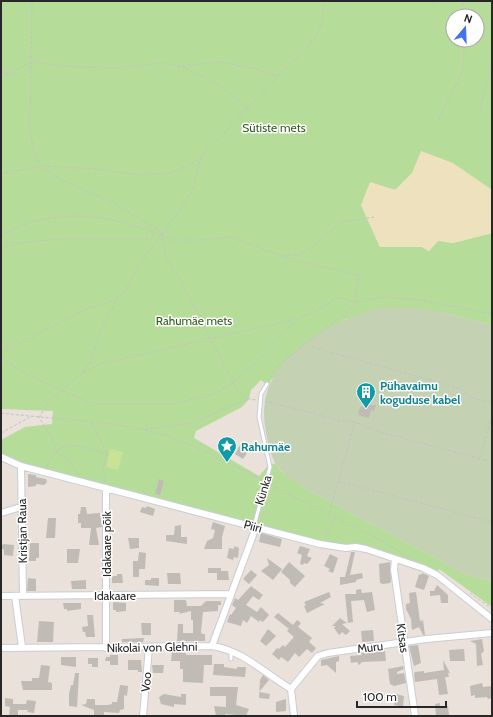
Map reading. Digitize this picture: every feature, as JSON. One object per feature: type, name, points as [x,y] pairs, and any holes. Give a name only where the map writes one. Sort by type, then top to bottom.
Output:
[{"type":"street","name":"Piiri","points":[[1,457],[21,466],[322,544],[346,548],[356,547],[366,549],[395,560],[423,568],[437,575],[492,619]]},
{"type":"street","name":"Kristjan Raua","points":[[21,466],[23,596]]},
{"type":"street","name":"Idakaare põik","points":[[106,488],[106,648]]},
{"type":"street","points":[[1,513],[21,507]]},
{"type":"street","name":"Künka","points":[[212,646],[255,526]]},
{"type":"street","name":"Kitsas","points":[[395,560],[394,570],[415,716]]},
{"type":"street","name":"Idakaare","points":[[1,596],[230,594]]},
{"type":"street","points":[[15,596],[22,648]]},
{"type":"street","name":"Muru","points":[[291,689],[318,656],[328,653],[426,639],[492,634]]},
{"type":"street","name":"Nikolai von Glehni","points":[[1,648],[212,646],[231,650],[243,656],[291,689]]},
{"type":"street","name":"Voo","points":[[142,716],[149,647]]},
{"type":"street","points":[[291,689],[294,716]]},
{"type":"lane","name":"Künka","points":[[255,526],[270,461],[264,441],[260,417],[261,394],[267,384]]},
{"type":"lane","points":[[231,650],[231,659]]},
{"type":"path","points":[[32,1],[30,129],[34,152],[41,166],[59,179],[112,202],[162,233],[169,240],[203,240],[230,237],[282,256],[359,275],[355,302],[347,312],[277,366],[267,384]]},
{"type":"path","points":[[1,174],[41,166],[95,169],[142,175],[170,173],[187,166],[201,157],[316,37],[322,22],[325,1]]},
{"type":"path","points":[[439,120],[444,104],[460,77],[464,55],[464,48]]},
{"type":"path","points":[[1,78],[31,62],[77,67],[122,68],[157,63],[182,66],[230,62],[278,77]]},
{"type":"path","points":[[480,108],[492,62]]},
{"type":"path","points":[[182,66],[188,71],[228,91],[247,109]]},
{"type":"path","points":[[1,73],[11,73]]},
{"type":"path","points":[[1,353],[89,308],[116,299],[124,292],[138,266],[186,202],[193,189],[201,157]]},
{"type":"path","points":[[1,235],[35,221],[88,215],[124,222],[154,232],[162,233]]},
{"type":"path","points":[[282,256],[300,254],[322,240],[341,222],[375,217]]},
{"type":"path","points":[[1,247],[79,237],[104,240],[151,239],[154,232]]},
{"type":"path","points":[[162,233],[166,259],[180,279],[238,392],[249,399]]},
{"type":"path","points":[[83,372],[104,363],[296,319],[316,312],[338,297],[355,302],[384,297],[397,298],[468,308],[492,314]]},
{"type":"path","points":[[39,418],[47,403],[64,390],[83,372],[91,361],[102,328],[116,299]]},
{"type":"path","points":[[1,358],[28,375],[92,404],[173,404],[216,394],[234,383],[296,319]]},
{"type":"path","points":[[312,347],[462,389],[470,397],[492,403]]},
{"type":"path","points":[[142,430],[192,422],[249,399],[260,400],[342,421],[355,422],[377,431],[492,462]]},
{"type":"path","points":[[1,413],[142,430],[173,438],[202,450],[410,557]]},
{"type":"path","points":[[480,459],[492,414]]},
{"type":"path","points":[[1,432],[30,417]]},
{"type":"path","points":[[39,418],[52,437],[56,451],[69,460],[84,482]]},
{"type":"path","points":[[328,514],[355,422]]},
{"type":"path","points":[[92,423],[107,454],[103,468],[106,488]]},
{"type":"path","points":[[45,471],[56,451],[68,446],[84,448],[107,454]]},
{"type":"path","points":[[338,481],[492,522]]},
{"type":"path","points":[[322,544],[336,518]]},
{"type":"path","points":[[469,592],[492,609]]},
{"type":"green space","points":[[1,1],[492,1],[492,190],[476,179],[412,173],[395,190],[361,205],[380,247],[422,247],[429,251],[438,240],[453,243],[492,233],[492,325],[442,312],[346,319],[304,345],[271,380],[269,386],[261,380],[251,390],[249,399],[242,407],[196,431],[194,438],[259,476],[267,467],[275,463],[281,471],[304,488],[467,575],[492,581],[492,607],[439,569],[437,575],[366,549],[346,548],[106,488],[1,457],[1,440],[25,427],[52,424],[53,411],[1,409]]},
{"type":"green space","points":[[406,307],[442,312],[492,325],[492,581],[467,575],[304,488],[287,476],[278,467],[270,450],[264,421],[265,398],[271,382],[278,370],[288,359],[313,338],[342,321],[356,315],[383,308]]},
{"type":"green space","points":[[110,449],[123,452],[118,470],[106,467]]},
{"type":"sand","points":[[421,151],[453,163],[492,190],[492,233],[453,243],[438,241],[429,251],[422,247],[380,247],[361,205],[370,182],[396,190],[412,173]]},
{"type":"building","name":"Pühavaimu koguduse kabel","points":[[376,405],[374,411],[371,410],[369,418],[358,415],[360,407]]},
{"type":"building","points":[[240,445],[246,448],[244,451],[247,453],[243,459],[235,454]]},
{"type":"building","points":[[28,474],[46,479],[47,482],[44,485],[36,484],[36,486],[28,487]]},
{"type":"building","points":[[159,479],[164,481],[160,495],[155,494]]},
{"type":"building","points":[[147,506],[155,509],[153,516],[140,512],[142,507],[146,508]]},
{"type":"building","points":[[81,507],[86,507],[87,514],[100,513],[102,527],[96,528],[99,545],[89,545],[91,528],[81,528],[81,523],[78,523],[78,514],[80,514]]},
{"type":"building","points":[[48,518],[56,518],[55,538],[46,538]]},
{"type":"building","points":[[213,522],[225,526],[222,537],[222,549],[204,549],[207,541],[213,538],[215,530],[211,529]]},
{"type":"building","points":[[181,525],[181,537],[187,537],[187,544],[166,541],[166,535],[174,535],[175,526]]},
{"type":"building","points":[[261,533],[282,539],[280,547],[259,542]]},
{"type":"building","points":[[128,538],[139,538],[139,548],[130,549]]},
{"type":"building","points":[[31,543],[39,543],[39,558],[36,558],[36,561],[29,561]]},
{"type":"building","points":[[3,544],[14,545],[13,556],[4,555],[4,550],[1,548]]},
{"type":"building","points":[[234,546],[239,548],[238,558],[234,557],[233,560],[227,558],[229,548],[234,549]]},
{"type":"building","points":[[300,546],[310,549],[307,556],[312,558],[307,564],[300,564],[302,555],[297,553]]},
{"type":"building","points":[[67,549],[80,549],[78,563],[67,563]]},
{"type":"building","points":[[139,552],[146,553],[145,569],[139,569],[139,577],[133,577],[133,561],[138,561]]},
{"type":"building","points":[[351,552],[355,552],[350,575],[362,573],[363,578],[356,580],[356,582],[340,585],[340,577],[345,577]]},
{"type":"building","points":[[330,554],[338,558],[333,573],[328,571],[330,569],[324,566]]},
{"type":"building","points":[[267,558],[282,569],[273,580],[261,571],[269,565]]},
{"type":"building","points":[[289,562],[305,576],[295,587],[281,572]]},
{"type":"building","points":[[390,562],[391,581],[390,583],[380,583],[379,564]]},
{"type":"building","points":[[208,568],[221,568],[221,571],[228,571],[229,580],[217,580],[217,573],[208,573]]},
{"type":"building","points":[[251,570],[257,575],[249,584],[243,579]]},
{"type":"building","points":[[167,573],[180,573],[181,584],[168,584]]},
{"type":"building","points":[[422,573],[429,576],[424,590],[415,587],[419,574],[421,575]]},
{"type":"building","points":[[117,574],[122,574],[123,583],[112,583],[112,576],[117,576]]},
{"type":"building","points":[[28,578],[36,579],[36,591],[27,591]]},
{"type":"building","points":[[151,578],[159,578],[159,586],[145,585],[145,580],[151,580]]},
{"type":"building","points":[[86,580],[86,589],[72,589],[71,581]]},
{"type":"building","points":[[437,585],[448,595],[448,603],[441,603],[440,595],[430,596],[430,591],[434,591]]},
{"type":"building","points":[[251,586],[263,595],[259,600],[253,596],[246,605],[257,612],[261,607],[269,615],[263,622],[260,620],[259,622],[251,616],[247,623],[243,620],[241,626],[227,622],[230,614],[231,615],[236,608],[232,605],[235,598],[238,600]]},
{"type":"building","points":[[361,589],[362,593],[372,592],[375,610],[367,612],[364,600],[351,601],[353,622],[348,623],[345,594],[356,594],[356,590]]},
{"type":"building","points":[[329,592],[331,597],[320,603],[325,604],[307,613],[304,602]]},
{"type":"building","points":[[416,592],[420,621],[423,620],[425,635],[423,635],[419,627],[412,630],[411,619],[406,609],[406,604],[410,603],[409,593]]},
{"type":"building","points":[[174,600],[186,600],[187,606],[201,606],[206,601],[221,601],[221,605],[218,605],[218,611],[203,612],[201,632],[202,634],[205,634],[205,641],[177,641],[178,624],[183,624],[183,633],[193,633],[193,620],[191,620],[191,611],[179,614],[180,612],[174,612]]},
{"type":"building","points":[[113,602],[126,603],[126,611],[116,612],[116,610],[113,610]]},
{"type":"building","points":[[63,603],[81,603],[81,609],[67,611],[67,609],[64,609]]},
{"type":"building","points":[[278,613],[293,625],[297,620],[301,623],[298,627],[312,638],[309,642],[316,648],[312,653],[307,649],[299,657],[295,653],[288,662],[281,657],[279,660],[272,654],[277,648],[279,649],[283,645],[285,647],[294,637],[287,631],[289,629],[274,617]]},
{"type":"building","points":[[87,615],[93,615],[95,637],[86,637],[85,632],[83,632],[82,627],[88,626]]},
{"type":"building","points":[[340,618],[347,623],[342,624],[350,631],[346,635],[342,632],[339,635],[334,628],[336,626],[332,626]]},
{"type":"building","points":[[39,621],[54,622],[53,642],[37,642]]},
{"type":"building","points":[[141,623],[151,623],[151,635],[142,635]]},
{"type":"building","points":[[268,629],[276,636],[266,646],[260,641]]},
{"type":"building","points":[[373,630],[374,641],[362,642],[361,631]]},
{"type":"building","points":[[144,638],[143,642],[122,642],[122,639]]},
{"type":"building","points":[[482,639],[484,651],[481,654],[483,665],[477,666],[476,644],[470,641]]},
{"type":"building","points":[[418,645],[421,663],[414,666],[409,646]]},
{"type":"building","points":[[464,649],[465,661],[450,661],[449,650]]},
{"type":"building","points":[[172,651],[186,653],[186,655],[212,655],[212,665],[204,665],[203,683],[183,682],[183,669],[180,669],[180,661],[171,661]]},
{"type":"building","points":[[385,651],[386,661],[362,662],[359,665],[357,662],[351,663],[350,656],[362,655],[361,653]]},
{"type":"building","points":[[110,655],[118,655],[118,665],[110,665],[110,661],[105,661],[106,657],[110,657]]},
{"type":"building","points":[[339,656],[339,661],[336,662],[336,673],[327,665],[321,666],[321,660]]},
{"type":"building","points":[[61,657],[76,657],[76,667],[61,665]]},
{"type":"building","points":[[88,658],[98,658],[98,667],[92,667],[92,664],[88,664]]},
{"type":"building","points":[[128,660],[141,660],[142,672],[138,672],[138,670],[128,670]]},
{"type":"building","points":[[443,660],[450,673],[448,673],[449,677],[445,677],[448,694],[439,695],[437,679],[415,682],[415,672],[424,671],[424,673],[444,670]]},
{"type":"building","points":[[214,664],[224,664],[224,667],[237,669],[237,667],[246,667],[245,677],[213,675]]},
{"type":"building","points":[[41,665],[50,666],[48,682],[52,683],[52,690],[23,690],[21,681],[32,681],[32,678],[39,678]]},
{"type":"building","points":[[152,665],[164,665],[163,673],[153,673]]},
{"type":"building","points":[[403,666],[404,669],[397,672],[397,674],[404,673],[406,683],[394,686],[390,684],[388,669]]},
{"type":"building","points":[[75,673],[79,673],[77,707],[69,706],[69,694],[71,685],[73,685]]},
{"type":"building","points":[[263,675],[269,680],[259,692],[260,680]]},
{"type":"building","points":[[482,683],[483,687],[492,686],[492,698],[475,698],[475,695],[471,696],[470,686]]},
{"type":"building","points":[[120,685],[128,686],[127,696],[124,695],[124,709],[120,710],[119,713],[104,712],[104,716],[94,716],[94,710],[81,705],[86,704],[87,699],[95,699],[95,705],[108,705],[112,704],[112,702],[117,702]]},
{"type":"building","points":[[210,687],[238,687],[236,705],[249,709],[246,716],[225,714],[225,716],[216,716],[214,706],[226,707],[226,696],[210,696]]},
{"type":"building","points":[[259,692],[270,694],[269,699],[259,698]]},
{"type":"building","points":[[164,694],[181,697],[181,694],[186,694],[186,705],[174,704],[174,707],[161,704],[159,697]]},
{"type":"building","points":[[396,694],[404,696],[403,707],[394,705]]},
{"type":"building","points":[[5,698],[13,699],[13,704],[26,704],[27,700],[36,701],[34,713],[27,712],[28,710],[18,710],[18,716],[9,716],[10,707],[5,706]]},
{"type":"building","points":[[286,699],[286,711],[276,712],[276,702]]},
{"type":"building","points":[[440,703],[440,706],[448,706],[449,715],[436,716],[435,704]]},
{"type":"place","name":"Pühavaimu koguduse kabel","points":[[366,409]]},
{"type":"place","name":"Rahumäe","points":[[227,463]]},
{"type":"park label","name":"Sütiste mets","points":[[274,127]]},
{"type":"park label","name":"Rahumäe mets","points":[[194,320]]}]
